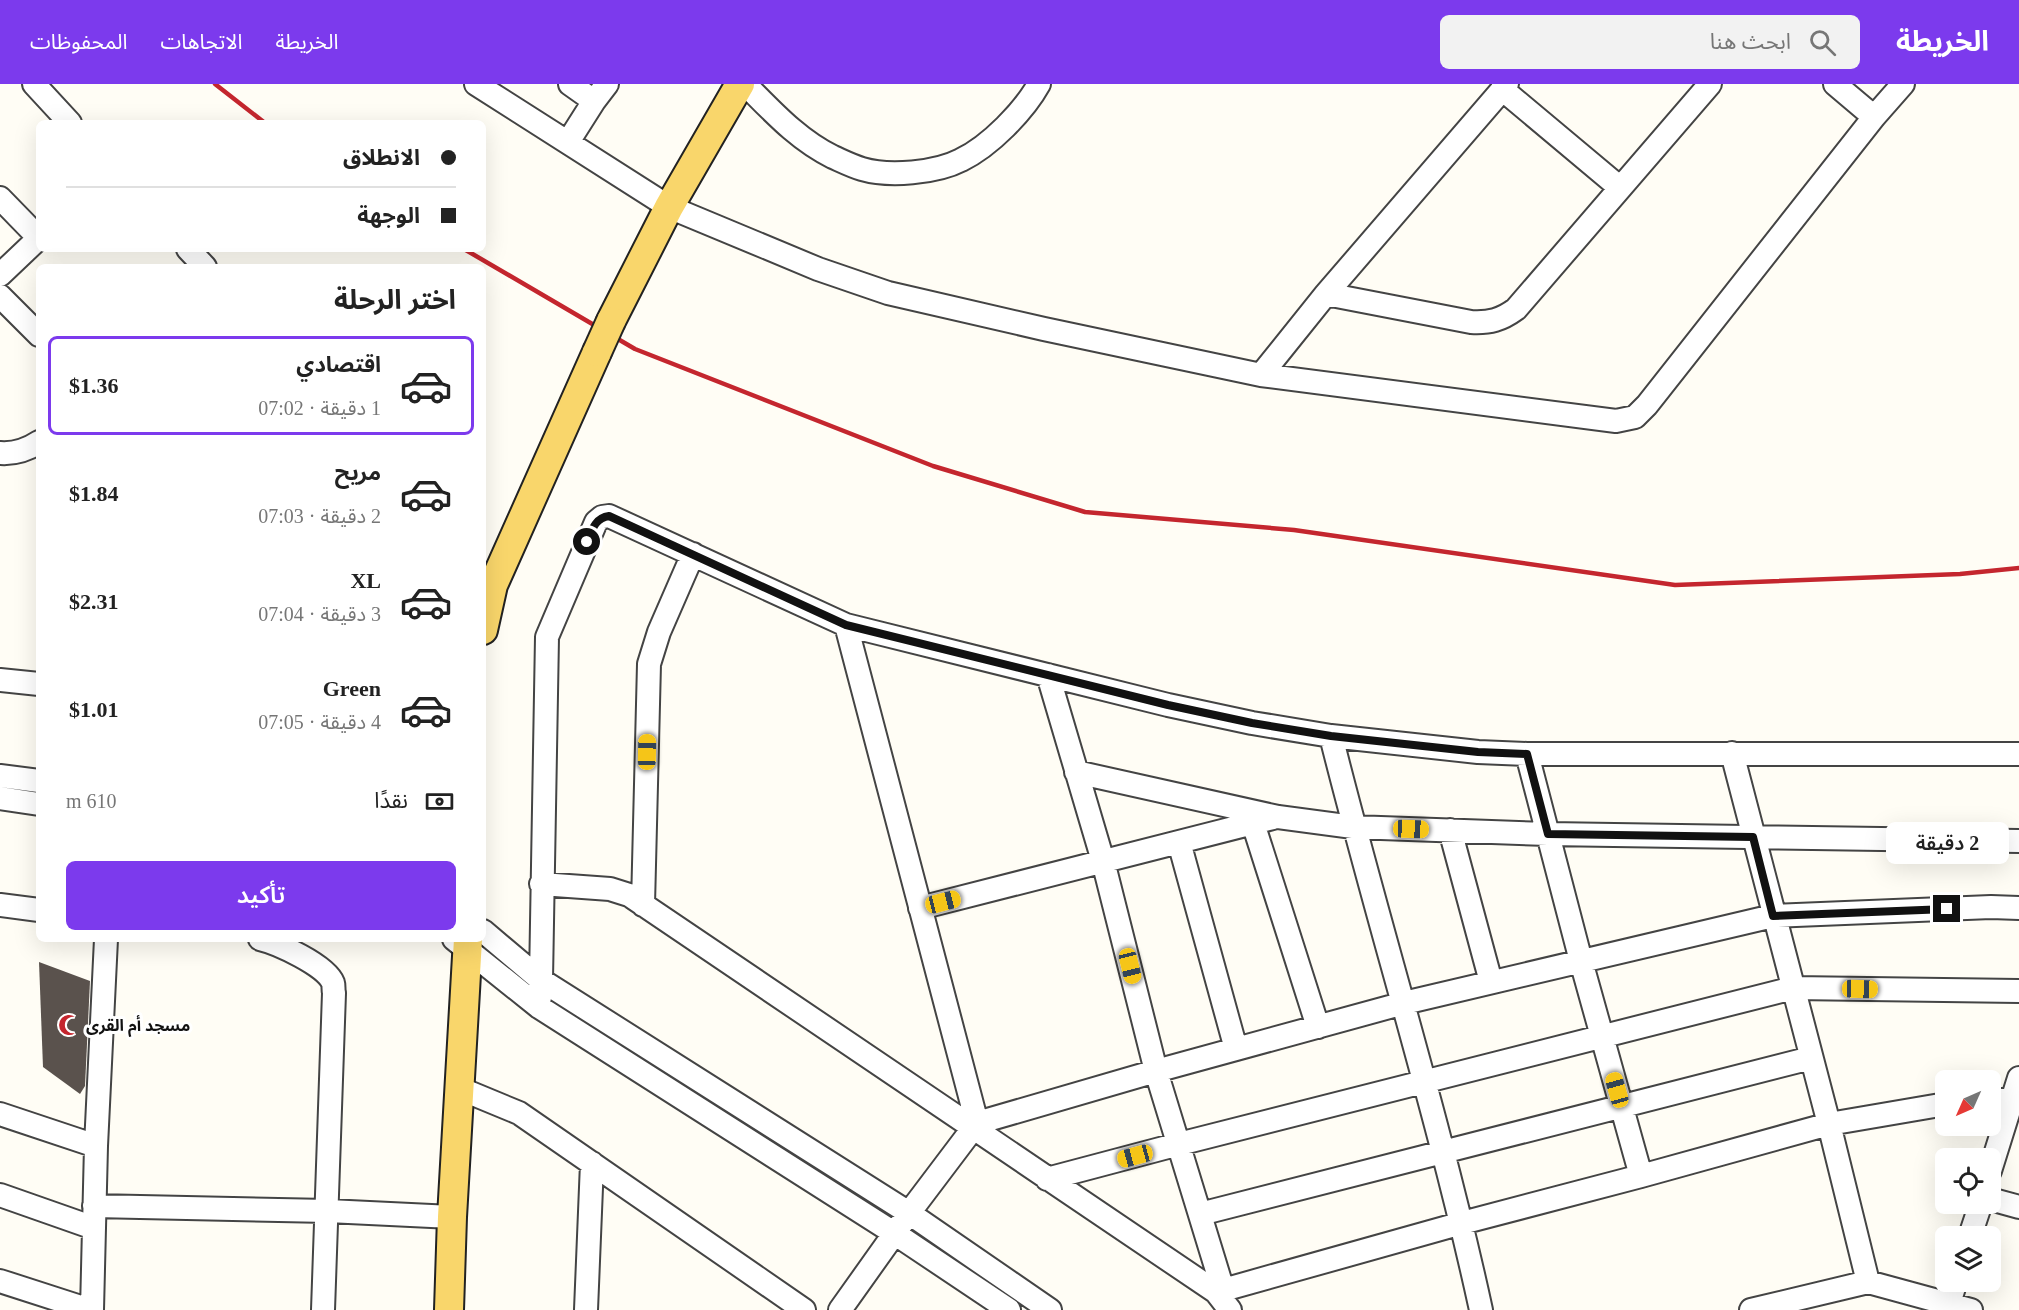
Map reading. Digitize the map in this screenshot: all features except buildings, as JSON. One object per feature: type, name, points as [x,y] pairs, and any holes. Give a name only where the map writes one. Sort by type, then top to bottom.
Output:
[{"type":"main road","points":[[486,616],[493,585],[611,321],[669,207],[742,84]]},
{"type":"main road","points":[[449,1310],[468,942]]},
{"type":"street","points":[[34,84],[67,120]]},
{"type":"street","points":[[476,84],[669,207],[818,269],[888,293],[1261,375],[1616,422],[1635,417],[1647,405],[1874,117],[1903,84]]},
{"type":"street","points":[[568,142],[601,93],[570,84]]},
{"type":"street","points":[[742,84],[793,131],[831,156],[863,170],[901,173],[939,168],[962,160],[996,136],[1030,100],[1039,84]]},
{"type":"street","points":[[1326,294],[1471,322],[1489,323],[1504,318],[1516,309],[1710,84]]},
{"type":"street","points":[[1834,84],[1874,117]]},
{"type":"street","points":[[1261,375],[1326,294],[1505,87],[1619,188]]},
{"type":"street","points":[[0,198],[36,235]]},
{"type":"street","points":[[0,276],[36,241]]},
{"type":"street","points":[[191,252],[202,264]]},
{"type":"street","points":[[0,296],[36,332]]},
{"type":"street","points":[[0,453],[29,449],[36,444]]},
{"type":"street","points":[[539,1007],[547,637],[596,522],[602,517],[609,516],[846,625],[1178,707],[1252,723],[1331,736],[1478,752],[1527,754],[2019,754]]},
{"type":"street","points":[[643,905],[649,664],[659,632],[693,554]]},
{"type":"street","points":[[846,625],[975,1126]]},
{"type":"street","points":[[1048,675],[1103,861],[1156,1071],[1223,1297]]},
{"type":"street","points":[[0,680],[36,684]]},
{"type":"street","points":[[1331,736],[1353,827],[1404,1003],[1462,1223],[1481,1310]]},
{"type":"street","points":[[1732,753],[1868,1282]]},
{"type":"street","points":[[1527,754],[1581,961],[1641,1176]]},
{"type":"street","points":[[1076,772],[1278,817],[1353,827],[1548,834],[2019,842]]},
{"type":"street","points":[[0,776],[36,781]]},
{"type":"street","points":[[0,798],[36,804]]},
{"type":"street","points":[[920,908],[1278,817]]},
{"type":"street","points":[[1253,823],[1318,1027]]},
{"type":"street","points":[[1450,830],[1491,982]]},
{"type":"street","points":[[1179,842],[1236,1049]]},
{"type":"street","points":[[541,884],[610,889],[629,895],[975,1126],[1047,1179],[1223,1297]]},
{"type":"street","points":[[0,905],[36,910]]},
{"type":"street","points":[[840,1310],[894,1233],[975,1126],[1156,1071],[1404,1003],[1773,916],[2019,908]]},
{"type":"street","points":[[0,1281],[91,1310],[105,942]]},
{"type":"street","points":[[272,942],[302,956],[333,982],[328,1211],[323,1310]]},
{"type":"street","points":[[470,942],[539,1007],[894,1233],[1009,1310]]},
{"type":"street","points":[[472,942],[541,980],[909,1213],[1050,1310]]},
{"type":"street","points":[[1047,1179],[1793,988],[2019,991]]},
{"type":"street","points":[[1200,1214],[1811,1058]]},
{"type":"street","points":[[461,1089],[519,1113],[804,1310]]},
{"type":"street","points":[[2001,1097],[2017,1092]]},
{"type":"street","points":[[1998,1148],[2017,1092]]},
{"type":"street","points":[[1223,1297],[1462,1223],[1829,1124],[1935,1106]]},
{"type":"street","points":[[0,1114],[96,1146]]},
{"type":"street","points":[[586,1310],[592,1163]]},
{"type":"street","points":[[0,1195],[94,1217],[328,1211],[452,1217]]},
{"type":"street","points":[[2001,1202],[2019,1207]]},
{"type":"street","points":[[1750,1310],[1868,1282],[1948,1307],[1971,1310]]},
{"type":"street","points":[[1948,1307],[1953,1292]]},
{"type":"railway","points":[[215,84],[261,120]]},
{"type":"railway","points":[[469,252],[635,349],[933,466],[1085,512],[1294,530],[1675,585],[1960,574],[2019,568]]},
{"type":"place","name":"مسجد أم القرى","points":[[69,1025]]},
{"type":"route","points":[[587,542],[596,522],[602,517],[609,516],[846,625],[1168,705],[1252,723],[1331,736],[1478,752],[1527,754],[1548,834],[1753,837],[1773,916],[1947,909]]}]
